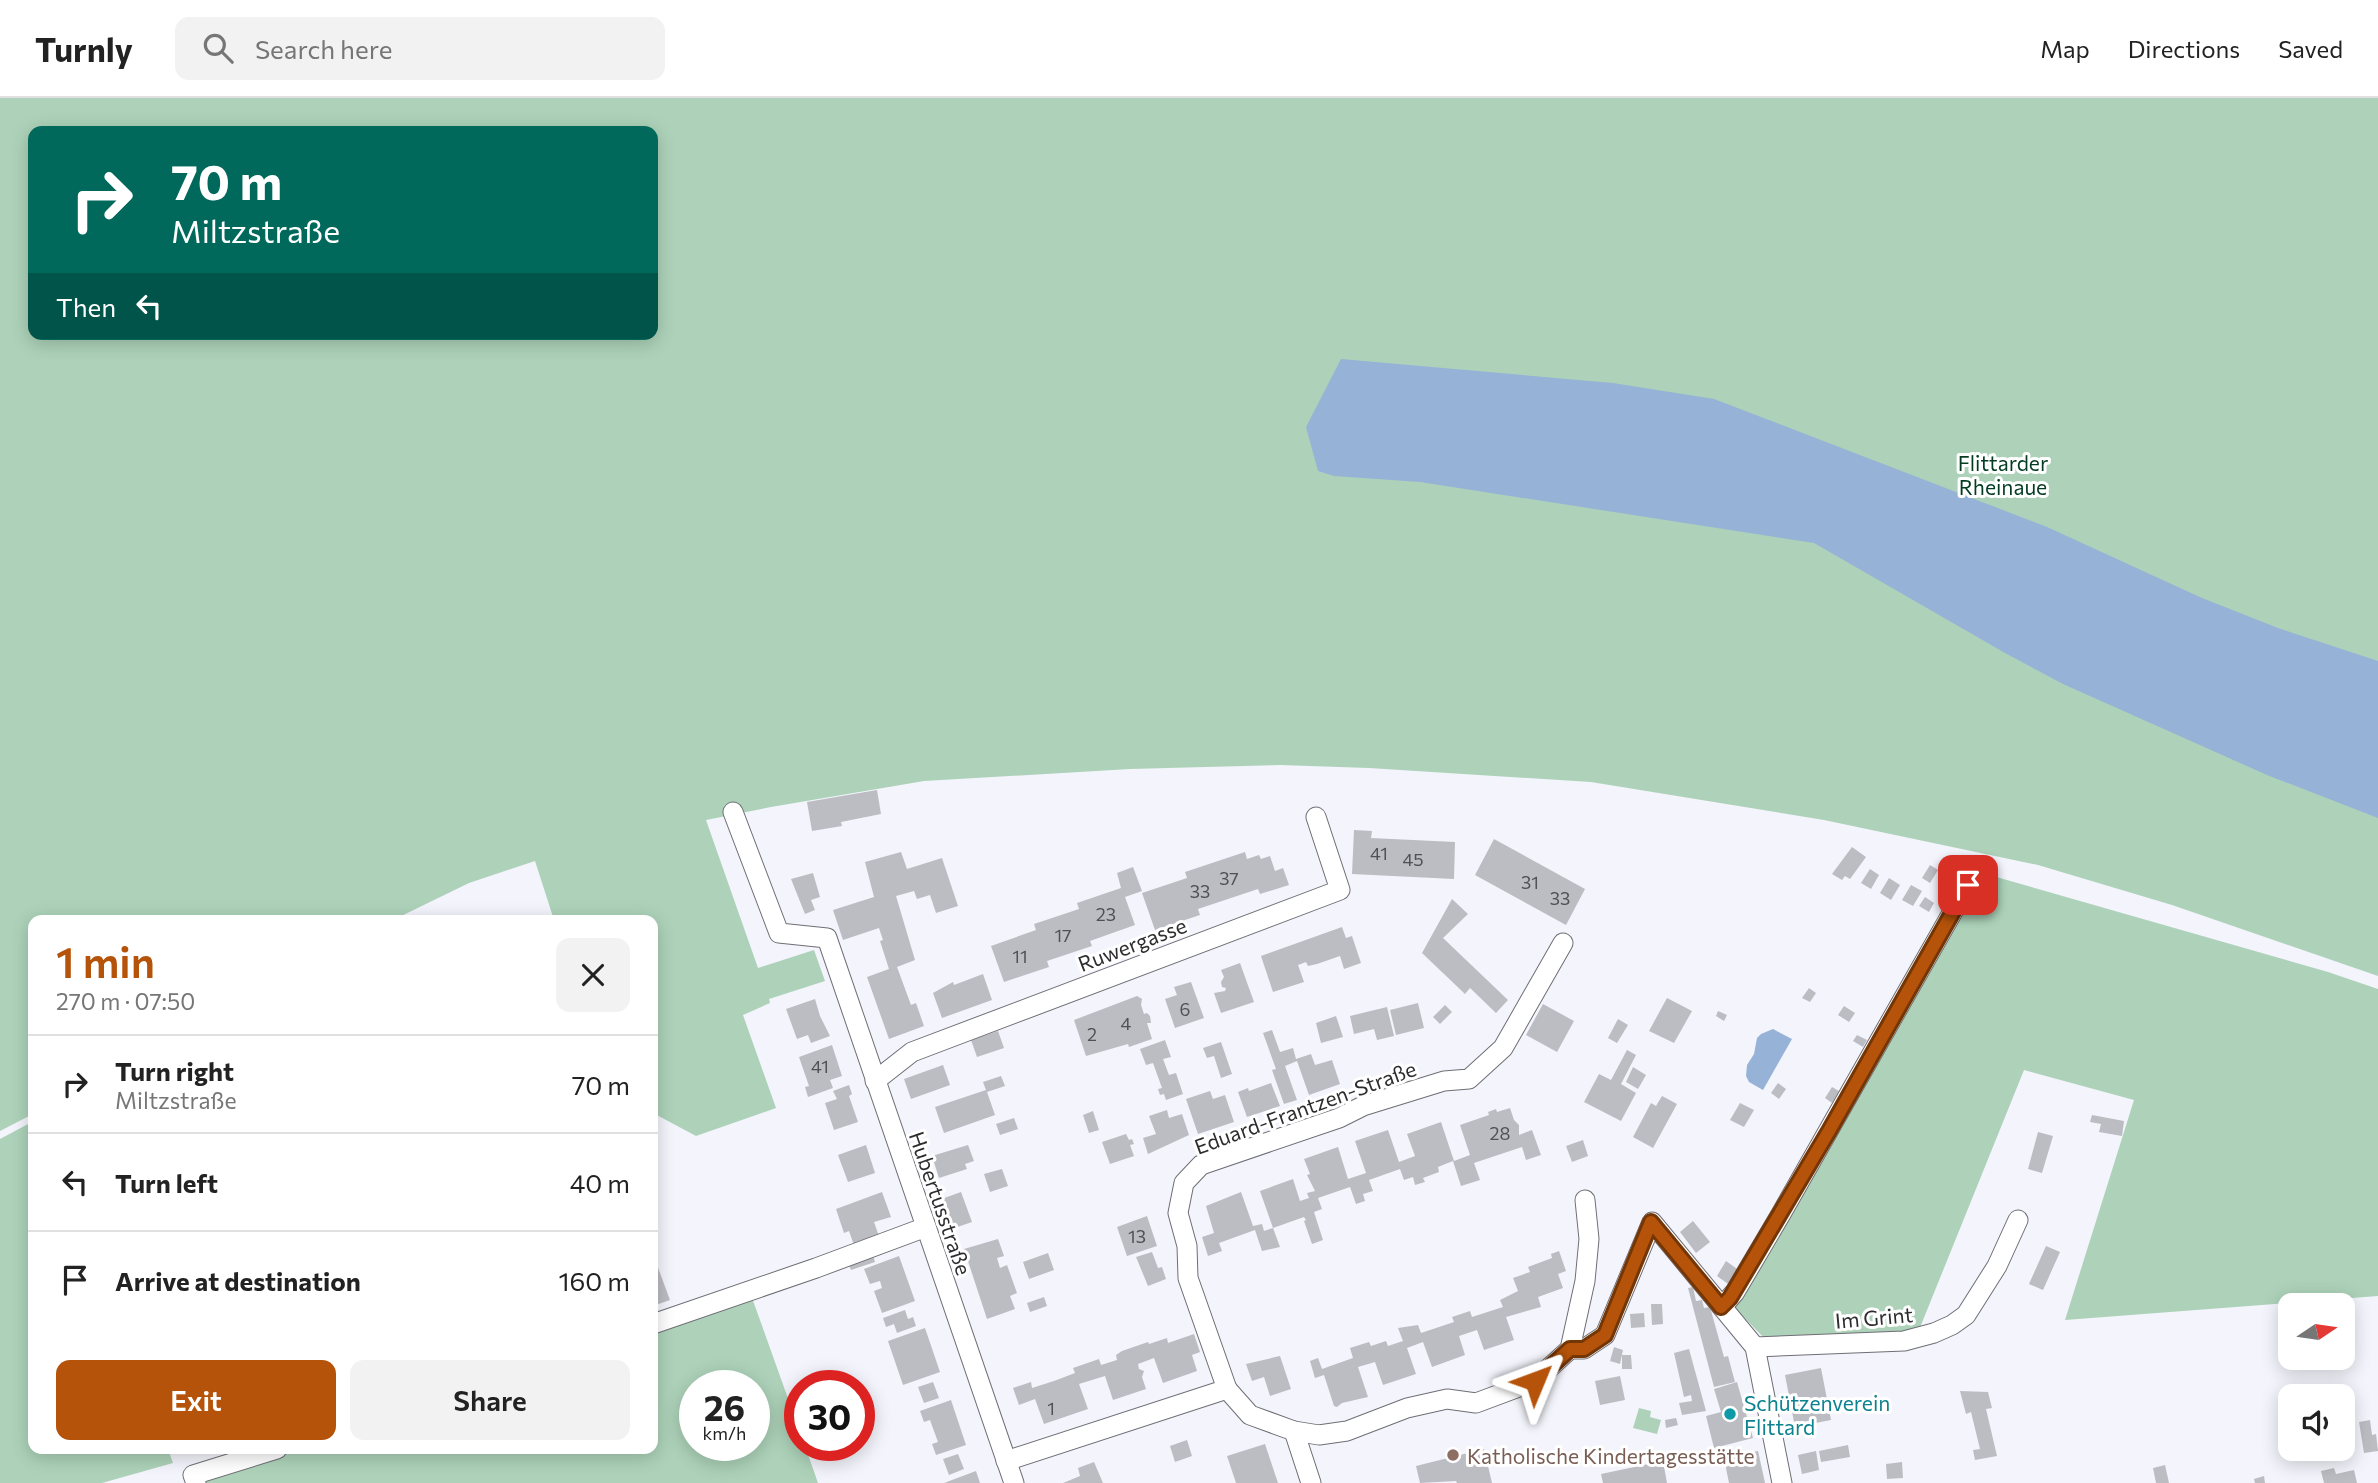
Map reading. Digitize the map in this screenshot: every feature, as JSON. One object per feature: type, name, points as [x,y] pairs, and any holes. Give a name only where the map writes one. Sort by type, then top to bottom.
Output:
[{"type":"street","name":"Hubertusstraße","points":[[733,812],[779,933],[827,938],[1014,1483]]},
{"type":"street","name":"Ruwergasse","points":[[875,1081],[912,1052],[1340,890],[1316,817]]},
{"type":"street","points":[[1721,1307],[1735,1292],[1781,1214],[1968,885]]},
{"type":"street","name":"Eduard-Frantzen-Straße","points":[[1227,1390],[1188,1278],[1188,1246],[1178,1213],[1184,1183],[1201,1165],[1339,1118],[1374,1103],[1444,1081],[1469,1079],[1503,1048],[1563,943]]},
{"type":"street","points":[[1006,1461],[1227,1390],[1250,1415],[1294,1431],[1318,1435],[1347,1431],[1407,1408],[1447,1399],[1476,1403],[1535,1381],[1570,1349],[1585,1281],[1589,1239],[1585,1200]]},
{"type":"street","name":"Im Grint","points":[[1755,1347],[1904,1341],[1952,1325],[1966,1315],[1997,1266],[2018,1220]]},
{"type":"street","points":[[1570,1349],[1584,1349],[1605,1335],[1651,1222],[1755,1347],[1782,1483]]},
{"type":"street","points":[[658,1322],[926,1227]]},
{"type":"street","points":[[1294,1431],[1311,1483]]},
{"type":"street","points":[[196,1483],[193,1475],[261,1454]]},
{"type":"green space","name":"Flittarder Rheinaue","points":[[0,98],[2378,98],[2378,976],[2172,905],[2038,865],[1824,820],[1591,782],[1280,765],[1130,769],[924,781],[706,820],[758,968],[814,950],[825,981],[769,999],[770,1003],[743,1015],[776,1108],[696,1136],[658,1116],[658,915],[552,915],[535,861],[469,883],[403,915],[28,915],[28,1117],[0,1131]]},
{"type":"green space","points":[[1979,872],[2328,972],[2378,989],[2378,1296],[2356,1298],[2356,1293],[2278,1293],[2278,1304],[2065,1320],[2134,1100],[2024,1070],[1919,1330],[1768,1342],[1728,1301]]},
{"type":"green space","points":[[28,1124],[28,1454],[170,1454],[173,1463],[102,1483],[0,1483],[0,1139]]},
{"type":"green space","points":[[751,1295],[784,1387],[784,1461],[810,1461],[818,1483],[203,1483],[202,1480],[278,1454],[658,1454],[658,1326]]},
{"type":"green space","points":[[1639,1408],[1651,1411],[1650,1417],[1661,1420],[1657,1434],[1633,1428]]},
{"type":"water","points":[[1341,359],[1613,383],[1714,399],[2047,527],[2202,598],[2278,628],[2378,661],[2378,818],[2267,775],[2063,684],[1814,543],[1420,482],[1334,476],[1318,471],[1306,427]]},
{"type":"water","points":[[1773,1029],[1792,1039],[1763,1090],[1749,1082],[1746,1076],[1747,1065],[1754,1054],[1757,1038]]},
{"type":"building","points":[[877,790],[881,814],[841,822],[842,826],[812,831],[807,802]]},
{"type":"building","points":[[1354,830],[1372,831],[1371,838],[1455,842],[1454,879],[1352,874]]},
{"type":"building","points":[[1494,839],[1585,889],[1566,925],[1475,875]]},
{"type":"building","points":[[1852,847],[1866,857],[1850,879],[1845,876],[1842,880],[1832,874]]},
{"type":"building","points":[[901,852],[907,869],[942,858],[958,906],[936,913],[930,895],[917,899],[914,891],[896,896],[915,960],[897,967],[911,1005],[916,1003],[924,1026],[889,1039],[867,977],[889,969],[880,941],[883,940],[879,928],[843,940],[833,910],[874,897],[865,862]]},
{"type":"building","points":[[1245,852],[1247,859],[1259,855],[1261,859],[1270,856],[1275,871],[1283,868],[1289,885],[1260,894],[1258,889],[1198,909],[1200,915],[1155,930],[1142,893],[1187,878],[1185,872]]},
{"type":"building","points":[[1930,865],[1938,870],[1930,883],[1922,878]]},
{"type":"building","points":[[1133,867],[1142,891],[1125,897],[1135,925],[1090,941],[1092,946],[1047,961],[1049,967],[1004,982],[991,946],[1036,930],[1034,924],[1079,909],[1077,903],[1121,888],[1117,873]]},
{"type":"building","points":[[1870,869],[1879,875],[1871,889],[1861,883]]},
{"type":"building","points":[[813,873],[820,897],[811,900],[815,910],[805,914],[791,879]]},
{"type":"building","points":[[1889,878],[1900,885],[1891,900],[1880,893]]},
{"type":"building","points":[[1911,885],[1922,891],[1913,906],[1902,900]]},
{"type":"building","points":[[1925,897],[1934,903],[1929,912],[1919,906]]},
{"type":"building","points":[[1452,899],[1468,914],[1443,938],[1508,1000],[1496,1013],[1470,988],[1465,994],[1422,953]]},
{"type":"building","points":[[1342,927],[1346,938],[1352,936],[1361,963],[1344,969],[1340,956],[1308,966],[1306,962],[1298,965],[1304,982],[1273,992],[1261,956]]},
{"type":"building","points":[[1240,963],[1254,1002],[1221,1013],[1214,993],[1225,991],[1226,988],[1222,987],[1224,977],[1221,970]]},
{"type":"building","points":[[983,974],[992,1000],[942,1018],[933,993],[953,982],[954,985]]},
{"type":"building","points":[[1191,982],[1204,1018],[1175,1028],[1165,999],[1177,995],[1174,987]]},
{"type":"building","points":[[1809,988],[1816,993],[1810,1002],[1802,998]]},
{"type":"building","points":[[1137,996],[1142,999],[1144,1014],[1150,1016],[1151,1023],[1147,1023],[1152,1039],[1086,1056],[1074,1020]]},
{"type":"building","points":[[1667,998],[1692,1011],[1674,1043],[1649,1031]]},
{"type":"building","points":[[815,999],[830,1036],[811,1043],[808,1035],[797,1039],[786,1009]]},
{"type":"building","points":[[1418,1003],[1424,1028],[1396,1035],[1390,1010]]},
{"type":"building","points":[[1543,1004],[1574,1021],[1557,1052],[1526,1035]]},
{"type":"building","points":[[1445,1005],[1452,1012],[1440,1024],[1433,1017]]},
{"type":"building","points":[[1844,1006],[1855,1013],[1849,1022],[1838,1015]]},
{"type":"building","points":[[1387,1007],[1394,1036],[1377,1040],[1374,1029],[1354,1034],[1350,1016]]},
{"type":"building","points":[[1718,1011],[1727,1015],[1724,1021],[1716,1016]]},
{"type":"building","points":[[1336,1016],[1343,1037],[1321,1043],[1316,1023]]},
{"type":"building","points":[[1618,1019],[1628,1025],[1617,1043],[1608,1038]]},
{"type":"building","points":[[1272,1030],[1280,1052],[1293,1048],[1296,1059],[1311,1054],[1315,1065],[1332,1060],[1340,1084],[1309,1095],[1297,1061],[1285,1066],[1297,1100],[1284,1104],[1272,1070],[1276,1069],[1263,1033]]},
{"type":"building","points":[[998,1031],[1004,1048],[977,1057],[971,1040]]},
{"type":"building","points":[[1857,1035],[1867,1040],[1863,1047],[1853,1041]]},
{"type":"building","points":[[1165,1040],[1171,1057],[1163,1059],[1169,1075],[1176,1073],[1183,1094],[1166,1100],[1164,1094],[1160,1095],[1158,1089],[1162,1088],[1153,1063],[1146,1065],[1140,1049]]},
{"type":"building","points":[[1221,1042],[1232,1074],[1221,1078],[1214,1056],[1207,1058],[1203,1048]]},
{"type":"building","points":[[832,1045],[842,1076],[830,1080],[833,1088],[808,1097],[805,1087],[809,1086],[799,1057]]},
{"type":"building","points":[[1627,1050],[1636,1055],[1621,1084],[1636,1093],[1621,1121],[1584,1102],[1599,1074],[1611,1080]]},
{"type":"building","points":[[943,1065],[950,1085],[911,1099],[904,1079]]},
{"type":"building","points":[[1633,1067],[1646,1075],[1638,1089],[1626,1082]]},
{"type":"building","points":[[1001,1076],[1005,1086],[987,1092],[995,1115],[944,1133],[935,1107],[986,1090],[983,1082]]},
{"type":"building","points":[[1271,1083],[1280,1106],[1247,1117],[1238,1092]]},
{"type":"building","points":[[1778,1083],[1786,1089],[1779,1099],[1771,1093]]},
{"type":"building","points":[[849,1085],[852,1094],[849,1096],[858,1122],[834,1130],[825,1103],[837,1099],[833,1091]]},
{"type":"building","points":[[1832,1087],[1839,1091],[1832,1103],[1825,1098]]},
{"type":"building","points":[[1210,1091],[1213,1099],[1225,1095],[1234,1122],[1198,1134],[1186,1099]]},
{"type":"building","points":[[1662,1096],[1677,1104],[1653,1148],[1633,1137],[1651,1103],[1656,1106]]},
{"type":"building","points":[[1740,1103],[1754,1110],[1744,1127],[1730,1120]]},
{"type":"building","points":[[1510,1108],[1519,1125],[1519,1135],[1532,1130],[1541,1155],[1526,1160],[1522,1147],[1474,1163],[1480,1180],[1461,1186],[1453,1161],[1438,1167],[1439,1172],[1423,1178],[1425,1182],[1415,1185],[1413,1177],[1404,1180],[1400,1169],[1369,1180],[1373,1191],[1363,1194],[1365,1201],[1356,1204],[1350,1187],[1318,1198],[1322,1209],[1314,1212],[1323,1240],[1312,1244],[1304,1217],[1273,1228],[1260,1191],[1293,1179],[1300,1201],[1309,1198],[1307,1193],[1315,1191],[1307,1175],[1310,1174],[1304,1159],[1338,1147],[1348,1179],[1366,1173],[1355,1141],[1388,1130],[1399,1162],[1415,1156],[1407,1134],[1441,1122],[1454,1161],[1470,1155],[1460,1125],[1489,1115],[1488,1112],[1496,1109],[1497,1112]]},
{"type":"building","points":[[1167,1110],[1169,1118],[1182,1114],[1189,1135],[1148,1154],[1143,1138],[1156,1134],[1149,1116]]},
{"type":"building","points":[[1093,1111],[1099,1130],[1089,1133],[1083,1115]]},
{"type":"building","points":[[2092,1115],[2124,1121],[2122,1136],[2099,1132],[2101,1124],[2090,1122]]},
{"type":"building","points":[[1014,1118],[1018,1129],[1000,1135],[996,1124]]},
{"type":"building","points":[[2038,1132],[2053,1136],[2042,1173],[2028,1169]]},
{"type":"building","points":[[1126,1134],[1134,1144],[1130,1145],[1134,1156],[1110,1164],[1102,1142]]},
{"type":"building","points":[[1583,1140],[1588,1156],[1572,1162],[1566,1146]]},
{"type":"building","points":[[866,1145],[875,1173],[848,1182],[838,1155]]},
{"type":"building","points":[[968,1145],[974,1161],[965,1164],[967,1169],[939,1178],[932,1156]]},
{"type":"building","points":[[1002,1169],[1008,1186],[990,1192],[984,1174]]},
{"type":"building","points":[[882,1192],[891,1217],[874,1222],[880,1239],[855,1248],[849,1231],[844,1233],[836,1209]]},
{"type":"building","points":[[961,1192],[972,1222],[943,1232],[933,1202]]},
{"type":"building","points":[[1241,1192],[1253,1226],[1262,1224],[1264,1231],[1273,1228],[1280,1247],[1262,1251],[1255,1230],[1219,1243],[1222,1251],[1208,1256],[1202,1237],[1214,1233],[1206,1206]]},
{"type":"building","points":[[1147,1216],[1157,1246],[1127,1256],[1117,1227]]},
{"type":"building","points":[[1693,1221],[1710,1242],[1696,1253],[1680,1232]]},
{"type":"building","points":[[998,1239],[1004,1256],[997,1258],[1000,1268],[1007,1265],[1017,1293],[1010,1296],[1015,1309],[987,1319],[964,1249]]},
{"type":"building","points":[[2046,1246],[2060,1252],[2043,1290],[2029,1284]]},
{"type":"building","points":[[1559,1251],[1566,1271],[1558,1274],[1563,1288],[1538,1297],[1541,1307],[1506,1317],[1514,1340],[1484,1350],[1477,1330],[1459,1336],[1465,1355],[1432,1367],[1423,1342],[1407,1348],[1416,1374],[1383,1385],[1375,1362],[1358,1367],[1368,1397],[1342,1403],[1337,1407],[1334,1406],[1324,1375],[1315,1378],[1310,1361],[1318,1358],[1322,1369],[1353,1358],[1350,1348],[1369,1342],[1371,1346],[1386,1341],[1388,1346],[1403,1341],[1398,1328],[1418,1325],[1421,1333],[1454,1322],[1452,1317],[1470,1311],[1472,1317],[1503,1307],[1500,1300],[1518,1291],[1513,1278],[1530,1272],[1528,1267],[1552,1258],[1551,1254]]},
{"type":"building","points":[[872,1252],[875,1262],[851,1270],[847,1260]]},
{"type":"building","points":[[1152,1252],[1166,1279],[1148,1286],[1136,1257]]},
{"type":"building","points":[[1048,1253],[1054,1270],[1029,1279],[1023,1262]]},
{"type":"building","points":[[899,1256],[915,1301],[882,1313],[874,1291],[882,1288],[880,1281],[870,1284],[864,1269]]},
{"type":"building","points":[[1726,1261],[1740,1271],[1731,1286],[1717,1276]]},
{"type":"building","points":[[658,1268],[670,1300],[658,1304]]},
{"type":"building","points":[[1693,1287],[1696,1301],[1702,1300],[1704,1308],[1710,1307],[1724,1357],[1728,1356],[1735,1382],[1714,1387],[1688,1288]]},
{"type":"building","points":[[1044,1297],[1047,1306],[1030,1312],[1027,1303]]},
{"type":"building","points":[[1651,1304],[1662,1304],[1663,1324],[1652,1325]]},
{"type":"building","points":[[905,1310],[908,1319],[913,1317],[916,1326],[897,1333],[894,1324],[886,1327],[883,1318]]},
{"type":"building","points":[[1644,1313],[1645,1327],[1631,1328],[1630,1314]]},
{"type":"building","points":[[925,1328],[940,1372],[903,1385],[888,1341]]},
{"type":"building","points":[[1194,1334],[1200,1352],[1192,1355],[1197,1371],[1163,1383],[1154,1358],[1138,1364],[1139,1369],[1144,1371],[1142,1377],[1146,1389],[1113,1400],[1105,1376],[1079,1384],[1088,1409],[1044,1424],[1035,1399],[1019,1405],[1013,1388],[1031,1382],[1032,1388],[1054,1381],[1075,1373],[1073,1368],[1099,1359],[1101,1365],[1117,1360],[1116,1355],[1122,1351],[1148,1342],[1149,1344],[1167,1338],[1168,1343]]},
{"type":"building","points":[[1614,1347],[1623,1350],[1620,1364],[1610,1361]]},
{"type":"building","points":[[1689,1349],[1706,1411],[1682,1415],[1679,1403],[1692,1401],[1691,1395],[1684,1397],[1674,1353]]},
{"type":"building","points":[[1622,1355],[1631,1355],[1632,1369],[1622,1369]]},
{"type":"building","points":[[1280,1356],[1291,1389],[1270,1396],[1264,1377],[1252,1381],[1246,1364]]},
{"type":"building","points":[[1821,1368],[1831,1420],[1795,1427],[1785,1375]]},
{"type":"building","points":[[1620,1376],[1625,1400],[1600,1405],[1595,1381]]},
{"type":"building","points":[[933,1382],[939,1398],[924,1403],[918,1387]]},
{"type":"building","name":"Schützenverein Flittard","points":[[1737,1382],[1753,1438],[1714,1448],[1706,1416],[1721,1412],[1714,1389]]},
{"type":"building","points":[[1960,1391],[1988,1392],[1992,1408],[1986,1409],[1997,1456],[1975,1460],[1973,1450],[1980,1449],[1971,1412],[1966,1414]]},
{"type":"building","points":[[951,1400],[966,1445],[936,1455],[932,1444],[938,1442],[930,1420],[924,1422],[920,1411]]},
{"type":"building","points":[[1676,1418],[1678,1425],[1666,1428],[1665,1420]]},
{"type":"building","points":[[2370,1420],[2372,1435],[2376,1434],[2378,1451],[2364,1453],[2359,1422]]},
{"type":"building","points":[[1187,1440],[1192,1456],[1175,1462],[1170,1446]]},
{"type":"building","points":[[1265,1444],[1278,1483],[1236,1483],[1227,1456]]},
{"type":"building","points":[[1848,1445],[1850,1457],[1821,1462],[1819,1451]]},
{"type":"building","points":[[1484,1449],[1492,1483],[1420,1483],[1416,1466]]},
{"type":"building","points":[[1758,1451],[1765,1483],[1729,1483],[1724,1458]]},
{"type":"building","points":[[1816,1451],[1819,1470],[1802,1474],[1798,1455]]},
{"type":"building","points":[[958,1454],[964,1469],[949,1475],[943,1459]]},
{"type":"building","points":[[1663,1461],[1667,1483],[1603,1483],[1601,1474]]},
{"type":"building","points":[[1094,1462],[1103,1483],[1063,1483],[1080,1476],[1078,1468]]},
{"type":"building","points":[[1902,1462],[1903,1478],[1887,1479],[1886,1464]]},
{"type":"building","points":[[2165,1465],[2169,1483],[2156,1483],[2153,1468]]},
{"type":"building","points":[[2334,1468],[2336,1474],[2354,1470],[2357,1483],[2324,1483],[2321,1471]]},
{"type":"building","points":[[976,1471],[980,1483],[944,1483]]},
{"type":"building","points":[[2264,1476],[2265,1483],[2255,1483],[2254,1479]]},
{"type":"place","name":"Schützenverein Flittard","points":[[1730,1414]]},
{"type":"place","name":"Katholische Kindertagesstätte","points":[[1453,1455]]},
{"type":"route","points":[[1535,1381],[1570,1349],[1584,1349],[1605,1335],[1651,1222],[1721,1307],[1730,1298],[1829,1131],[1968,885]]}]
